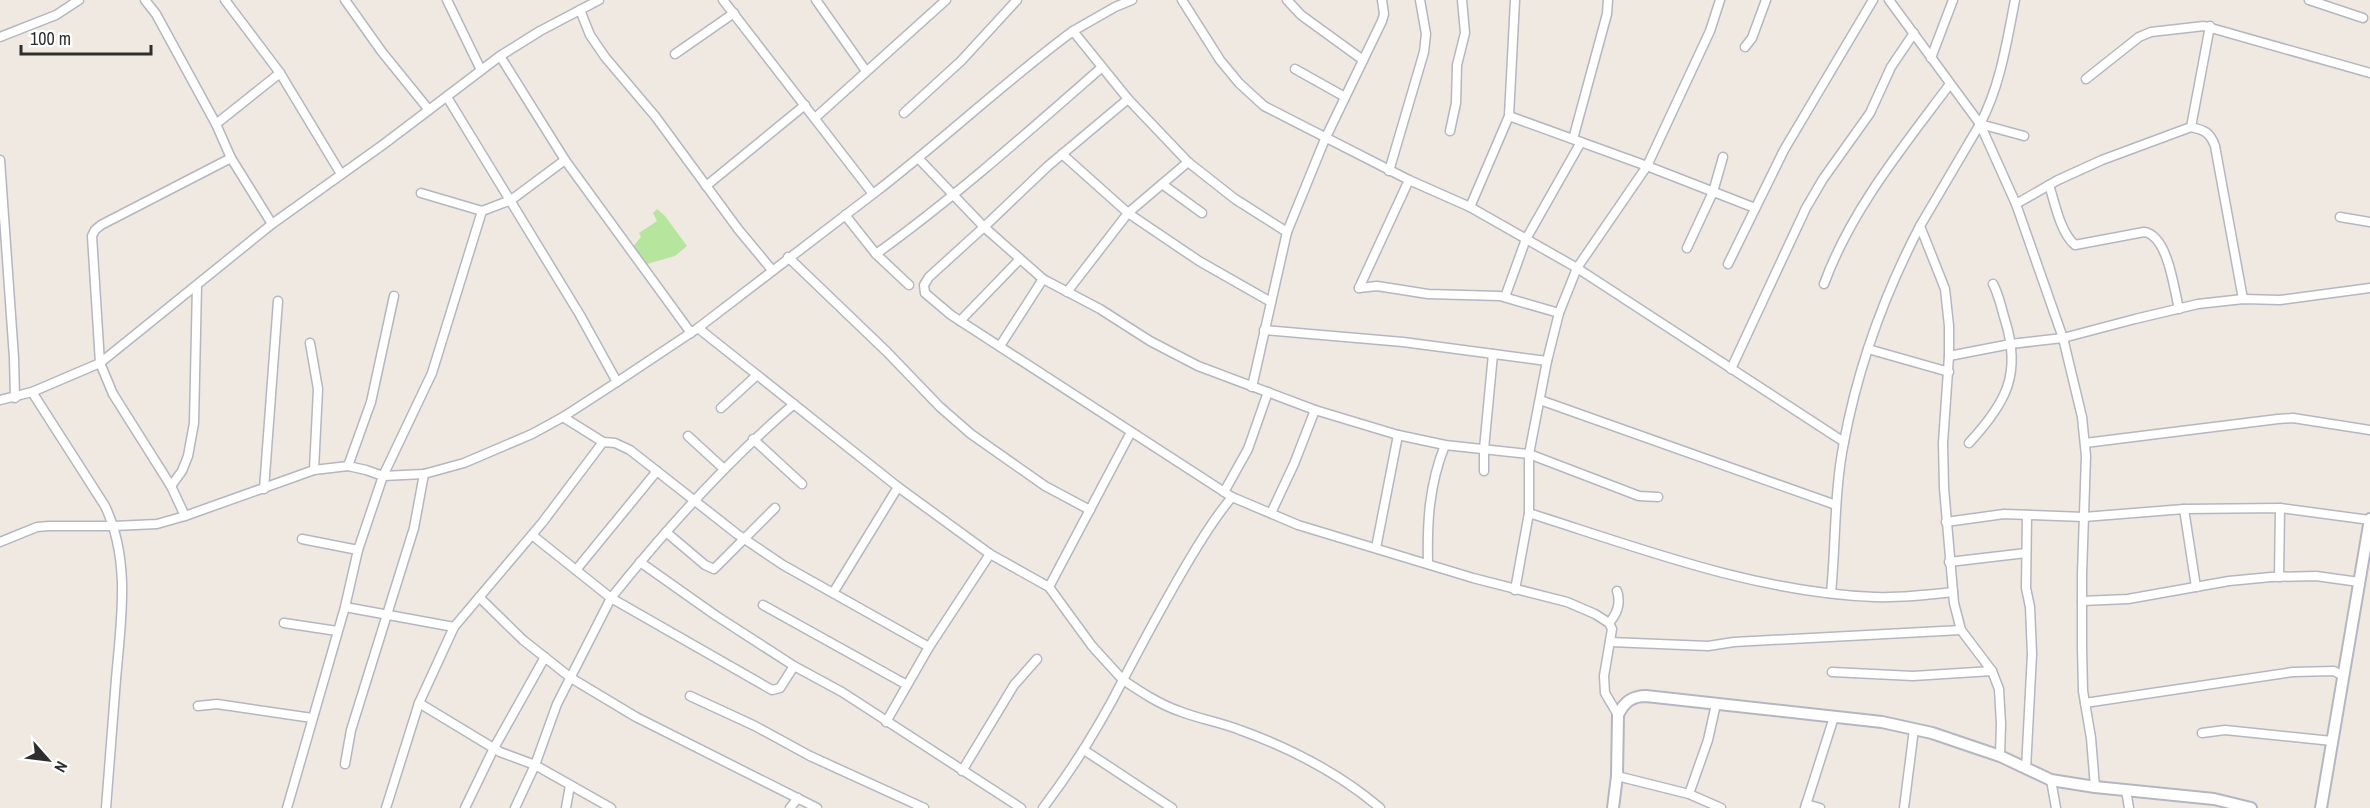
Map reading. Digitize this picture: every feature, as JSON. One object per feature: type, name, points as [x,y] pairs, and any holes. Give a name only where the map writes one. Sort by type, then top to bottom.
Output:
[{"type":"street","points":[[0,37],[56,15],[79,0]]},
{"type":"street","points":[[145,0],[156,14],[216,124],[231,158],[272,224]]},
{"type":"street","points":[[225,0],[280,73],[341,174]]},
{"type":"street","points":[[345,0],[382,52],[429,110]]},
{"type":"street","points":[[447,0],[481,70]]},
{"type":"street","points":[[0,400],[32,392],[72,377],[100,363],[272,224],[500,56],[540,31],[599,0]]},
{"type":"street","points":[[723,0],[873,194]]},
{"type":"street","points":[[816,0],[866,71]]},
{"type":"street","points":[[815,118],[946,0]]},
{"type":"street","points":[[904,113],[961,61],[1017,0]]},
{"type":"street","points":[[0,542],[37,527],[157,524],[314,470],[348,466],[383,476],[424,474],[464,463],[532,434],[563,417],[695,330],[919,159],[1040,56],[1073,31],[1113,3],[1132,0]]},
{"type":"street","points":[[1182,0],[1205,38],[1239,82],[1263,106],[1389,171],[1470,207],[1577,268],[1844,442]]},
{"type":"street","points":[[1287,0],[1302,15],[1363,60]]},
{"type":"street","points":[[1252,387],[1287,232],[1325,139],[1382,21],[1384,14],[1382,0]]},
{"type":"street","points":[[1389,171],[1424,52],[1426,34],[1420,0]]},
{"type":"street","points":[[1450,131],[1456,103],[1457,65],[1465,33],[1462,0]]},
{"type":"street","points":[[1470,207],[1509,116],[1515,0]]},
{"type":"street","points":[[1505,297],[1526,239],[1577,141],[1607,14],[1608,0]]},
{"type":"street","points":[[1515,590],[1529,513],[1529,454],[1559,313],[1577,268],[1647,166],[1710,31],[1720,0]]},
{"type":"street","points":[[1745,47],[1752,38],[1766,0]]},
{"type":"street","points":[[1728,264],[1784,150],[1873,0]]},
{"type":"street","points":[[1888,0],[1980,124],[2016,204],[2063,338],[2082,417],[2086,456],[2082,601],[2083,691],[2095,787]]},
{"type":"street","points":[[1931,58],[1953,0]]},
{"type":"street","points":[[1831,593],[1836,505],[1844,442],[1868,350],[1878,318],[1903,260],[1920,226],[1980,124],[1993,95],[2015,0]]},
{"type":"street","points":[[2309,0],[2363,18]]},
{"type":"street","points":[[580,10],[591,35],[605,57],[655,116],[772,270]]},
{"type":"street","points":[[675,54],[734,14]]},
{"type":"street","points":[[2086,79],[2139,37],[2151,32],[2211,26],[2370,73]]},
{"type":"street","points":[[2191,127],[2211,26]]},
{"type":"street","points":[[1073,31],[1128,99],[1188,162],[1235,199],[1287,232]]},
{"type":"street","points":[[1731,369],[1806,208],[1823,179],[1870,113],[1891,67],[1914,33]]},
{"type":"street","points":[[500,56],[565,160],[695,330],[757,375],[898,487],[990,554],[1049,586],[1092,646],[1123,680],[1163,704],[1243,731],[1327,770],[1357,788],[1380,808]]},
{"type":"street","points":[[876,254],[916,225],[1101,68]]},
{"type":"street","points":[[1296,69],[1345,97]]},
{"type":"street","points":[[216,124],[280,73]]},
{"type":"street","points":[[1824,284],[1836,252],[1886,170],[1950,84]]},
{"type":"street","points":[[447,97],[580,315],[617,382]]},
{"type":"street","points":[[1128,99],[1062,154],[929,277],[924,285],[925,293],[960,321],[1233,497],[1298,525],[1515,590],[1567,602],[1595,614],[1609,623],[1612,629],[1604,676],[1605,693],[1618,715]]},
{"type":"street","points":[[706,186],[805,105]]},
{"type":"street","points":[[1509,116],[1755,208]]},
{"type":"street","points":[[1980,124],[2024,136]]},
{"type":"street","points":[[2016,204],[2049,185],[2102,160],[2191,127],[2205,130],[2212,137],[2215,146],[2243,299]]},
{"type":"street","points":[[1062,154],[1128,213],[1199,261],[1271,302]]},
{"type":"street","points":[[1687,248],[1713,192],[1723,157]]},
{"type":"street","points":[[185,516],[171,486],[118,402],[100,363],[92,236],[95,230],[231,158]]},
{"type":"street","points":[[919,159],[984,227],[1042,279],[1100,309],[1150,341],[1189,361],[1315,410],[1398,435],[1445,445],[1529,454],[1639,496],[1658,497]]},
{"type":"street","points":[[0,160],[4,269],[15,398]]},
{"type":"street","points":[[422,193],[482,211],[511,200],[565,160]]},
{"type":"street","points":[[1067,292],[1128,213],[1188,162]]},
{"type":"street","points":[[1409,180],[1359,288],[1377,286],[1428,294],[1505,297],[1559,313]]},
{"type":"street","points":[[1162,184],[1202,213]]},
{"type":"street","points":[[2049,185],[2065,231],[2069,240],[2075,245],[2144,232],[2152,233],[2157,237],[2168,263],[2179,309]]},
{"type":"street","points":[[287,808],[345,607],[358,550],[383,476],[435,366],[482,211]]},
{"type":"street","points":[[845,215],[876,254],[909,285]]},
{"type":"street","points":[[2340,217],[2370,222]]},
{"type":"street","points":[[1920,226],[1945,289],[1949,326],[1949,372],[1943,443],[1946,522],[1953,592],[1961,630],[1992,671],[1999,689],[2000,756]]},
{"type":"street","points":[[788,257],[887,352],[940,407],[971,434],[1045,486],[1090,510]]},
{"type":"street","points":[[960,321],[1020,259]]},
{"type":"street","points":[[1000,346],[1042,279]]},
{"type":"street","points":[[1969,443],[1991,417],[2010,382],[2014,359],[1998,293],[1993,284]]},
{"type":"street","points":[[171,486],[182,471],[188,456],[194,423],[197,285]]},
{"type":"street","points":[[1949,356],[2011,344],[2063,338],[2179,309],[2243,299],[2280,300],[2370,288]]},
{"type":"street","points":[[348,466],[371,402],[394,296]]},
{"type":"street","points":[[264,489],[278,301]]},
{"type":"street","points":[[1264,330],[1403,342],[1547,361]]},
{"type":"street","points":[[310,343],[318,389],[314,470]]},
{"type":"street","points":[[1868,350],[1949,372]]},
{"type":"street","points":[[1484,471],[1493,354]]},
{"type":"street","points":[[721,408],[757,375]]},
{"type":"street","points":[[32,392],[105,506],[114,526],[120,552],[123,579],[106,808]]},
{"type":"street","points":[[1224,492],[1248,449],[1268,392]]},
{"type":"street","points":[[1540,400],[1836,505]]},
{"type":"street","points":[[514,808],[535,765],[557,704],[611,598],[666,532],[724,469],[753,439],[794,404]]},
{"type":"street","points":[[1271,513],[1294,464],[1315,410]]},
{"type":"street","points":[[563,417],[603,442],[615,443],[630,450],[694,501],[783,565],[929,647]]},
{"type":"street","points":[[2085,442],[2294,418],[2370,430]]},
{"type":"street","points":[[1049,586],[1131,432]]},
{"type":"street","points":[[1376,548],[1398,435]]},
{"type":"street","points":[[688,436],[724,469]]},
{"type":"street","points":[[753,439],[802,484]]},
{"type":"street","points":[[386,808],[419,703],[454,627],[532,535],[603,442]]},
{"type":"street","points":[[1428,564],[1427,521],[1431,491],[1436,468],[1445,445]]},
{"type":"street","points":[[576,570],[623,516],[657,471]]},
{"type":"street","points":[[345,765],[351,730],[414,528],[424,474]]},
{"type":"street","points":[[833,593],[898,487]]},
{"type":"street","points":[[1043,808],[1104,717],[1158,612],[1181,573],[1207,531],[1233,497]]},
{"type":"street","points":[[666,532],[705,565],[714,569],[775,508]]},
{"type":"street","points":[[1946,522],[2004,514],[2084,517],[2184,509],[2280,508],[2370,520],[2320,808]]},
{"type":"street","points":[[2278,577],[2280,508]]},
{"type":"street","points":[[2184,509],[2196,587]]},
{"type":"street","points":[[1529,513],[1736,576],[1831,593],[1874,597],[1906,597],[1953,592]]},
{"type":"street","points":[[2026,769],[2032,654],[2030,607],[2026,588],[2027,515]]},
{"type":"street","points":[[532,535],[611,598],[772,690],[780,688],[794,666]]},
{"type":"street","points":[[302,539],[358,550]]},
{"type":"street","points":[[886,722],[929,647],[990,554]]},
{"type":"street","points":[[1949,562],[2026,554]]},
{"type":"street","points":[[640,562],[715,615],[794,666],[842,692],[1021,808]]},
{"type":"street","points":[[2082,601],[2128,599],[2196,587],[2278,577],[2316,576],[2359,582]]},
{"type":"street","points":[[1609,623],[1616,614],[1620,598],[1617,591]]},
{"type":"street","points":[[479,597],[523,640],[571,678],[636,717],[817,808]]},
{"type":"street","points":[[762,605],[907,684]]},
{"type":"street","points":[[345,607],[454,627]]},
{"type":"street","points":[[284,623],[337,631]]},
{"type":"street","points":[[1610,642],[1708,646],[1734,642],[1961,630]]},
{"type":"street","points":[[465,808],[494,748],[545,657]]},
{"type":"street","points":[[962,771],[1014,685],[1037,659]]},
{"type":"street","points":[[1832,672],[1913,676],[1992,671]]},
{"type":"street","points":[[2085,703],[2293,672],[2334,671],[2343,676]]},
{"type":"street","points":[[690,696],[755,726],[810,756],[924,808]]},
{"type":"street","points":[[1613,808],[1617,776],[1618,715],[1622,706],[1638,696],[1882,722],[1932,733],[2000,756],[2051,780],[2095,787],[2214,799],[2251,808]]},
{"type":"street","points":[[419,703],[494,748],[535,765],[611,808]]},
{"type":"street","points":[[198,706],[217,704],[312,718]]},
{"type":"street","points":[[1689,794],[1708,740],[1716,704]]},
{"type":"street","points":[[1820,808],[1806,806],[1834,717]]},
{"type":"street","points":[[1904,808],[1914,729]]},
{"type":"street","points":[[2202,733],[2225,729],[2332,741]]},
{"type":"street","points":[[1084,750],[1172,808]]},
{"type":"street","points":[[1617,776],[1689,794],[1721,808]]},
{"type":"street","points":[[2051,780],[2056,808]]},
{"type":"street","points":[[566,808],[570,785]]},
{"type":"street","points":[[2126,790],[2129,808]]},
{"type":"street","points":[[790,808],[798,798]]},
{"type":"green space","points":[[657,209],[665,216],[687,246],[675,256],[647,264],[633,247],[641,237],[639,233],[657,221],[653,213]]}]
